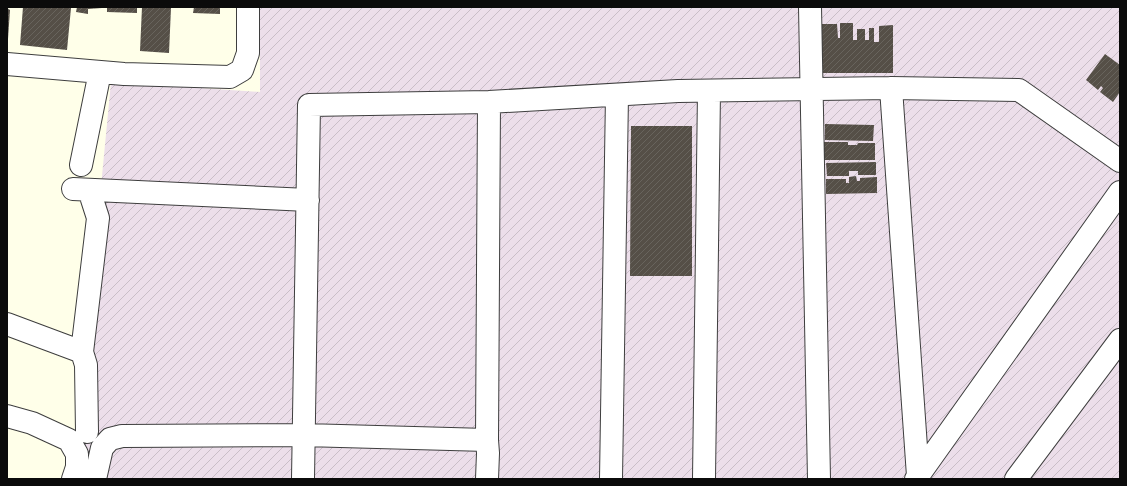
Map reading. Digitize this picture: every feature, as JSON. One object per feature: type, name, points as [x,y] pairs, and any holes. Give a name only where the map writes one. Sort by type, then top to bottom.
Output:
[{"type":"street","points":[[7,64],[100,72],[230,77],[242,70],[248,53],[248,7]]},
{"type":"street","points":[[810,7],[819,479]]},
{"type":"street","points":[[81,165],[100,72]]},
{"type":"street","points":[[891,88],[917,477]]},
{"type":"street","points":[[303,479],[309,105],[489,102],[678,91],[891,88],[1019,90],[1120,161]]},
{"type":"street","points":[[704,479],[709,91]]},
{"type":"street","points":[[611,479],[617,95]]},
{"type":"street","points":[[487,479],[489,102]]},
{"type":"street","points":[[87,432],[86,365],[82,352],[98,218],[81,189],[308,200]]},
{"type":"street","points":[[917,477],[1120,192]]},
{"type":"street","points":[[7,324],[82,352]]},
{"type":"street","points":[[1016,479],[1120,340]]},
{"type":"street","points":[[7,416],[32,423],[70,440],[77,454],[77,467],[73,479]]},
{"type":"street","points":[[95,479],[102,448],[110,439],[122,436],[304,435],[487,440]]},
{"type":"shaded area","points":[[260,7],[1120,7],[1120,479],[69,479],[78,427],[111,82],[260,92]]},
{"type":"building","points":[[23,7],[71,8],[67,50],[20,45]]},
{"type":"building","points":[[77,7],[102,8],[88,9],[88,14],[76,12]]},
{"type":"building","points":[[107,7],[137,7],[137,13],[107,12]]},
{"type":"building","points":[[142,7],[171,8],[169,53],[140,51]]},
{"type":"building","points":[[194,7],[220,7],[220,14],[193,13]]},
{"type":"building","points":[[7,8],[10,10],[8,39],[7,39]]},
{"type":"building","points":[[840,23],[853,23],[853,40],[857,40],[857,29],[865,29],[865,40],[869,40],[869,28],[874,28],[874,42],[879,42],[879,26],[893,25],[893,73],[821,73],[820,24],[837,24],[838,38],[840,38]]},
{"type":"building","points":[[1105,54],[1120,65],[1120,92],[1113,102],[1100,92],[1103,88],[1101,86],[1098,90],[1086,80]]},
{"type":"building","points":[[825,124],[874,125],[873,141],[825,140]]},
{"type":"building","points":[[631,126],[692,126],[692,276],[630,276]]},
{"type":"building","points":[[824,142],[848,142],[848,145],[857,145],[858,143],[875,143],[875,160],[824,160]]},
{"type":"building","points":[[876,162],[876,175],[858,175],[858,171],[849,171],[849,176],[827,176],[826,163]]},
{"type":"building","points":[[856,176],[857,181],[860,181],[860,178],[877,177],[877,193],[826,194],[826,179],[846,179],[846,183],[849,183],[849,177]]}]
